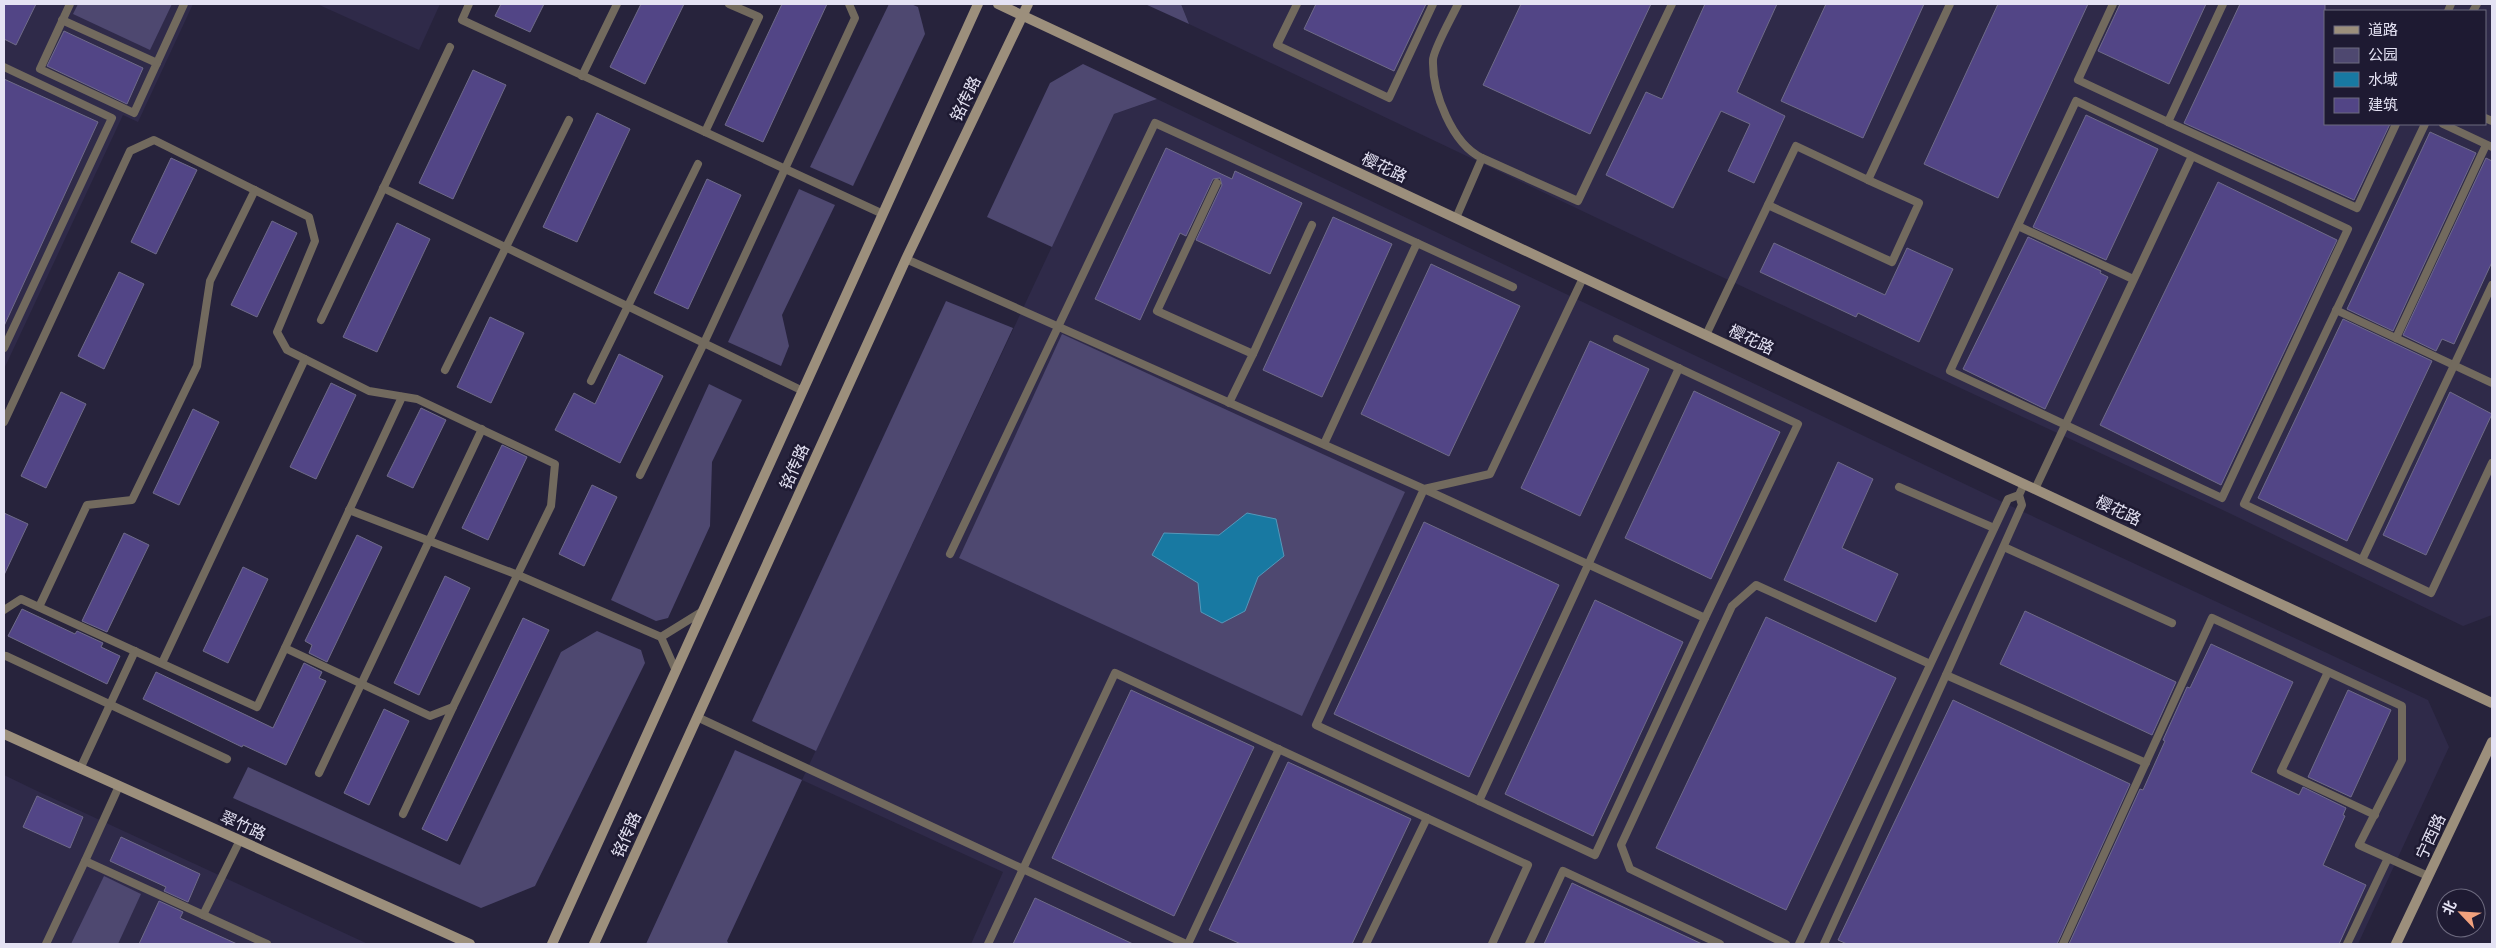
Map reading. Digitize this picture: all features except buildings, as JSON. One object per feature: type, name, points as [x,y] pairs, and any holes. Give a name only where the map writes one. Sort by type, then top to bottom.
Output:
[{"type":"main road","name":"铭传路","points":[[552,944],[978,4]]},
{"type":"main road","name":"樱花路","points":[[998,4],[2492,703]]},
{"type":"main road","name":"铭传路","points":[[594,944],[906,259],[1028,4]]},
{"type":"main road","name":"翠竹路","points":[[4,734],[470,944]]},
{"type":"main road","name":"宁西路","points":[[2396,944],[2492,742]]},
{"type":"lane","points":[[70,4],[40,68],[134,113],[184,4]]},
{"type":"lane","points":[[469,4],[462,20],[883,214]]},
{"type":"lane","points":[[582,76],[618,4]]},
{"type":"lane","points":[[704,132],[759,17],[729,4]]},
{"type":"lane","points":[[640,475],[704,343],[855,18],[849,4]]},
{"type":"lane","points":[[1297,4],[1277,45],[1389,98],[1433,4]]},
{"type":"lane","points":[[1458,4],[1432,58],[1441,109],[1470,153],[1578,201],[1672,4]]},
{"type":"lane","points":[[1868,180],[1950,4]]},
{"type":"lane","points":[[2113,4],[2078,80],[2357,208],[2396,125]]},
{"type":"lane","points":[[2168,122],[2223,4]]},
{"type":"lane","points":[[62,20],[157,63]]},
{"type":"lane","points":[[321,320],[450,47]]},
{"type":"lane","points":[[4,68],[112,118],[4,348]]},
{"type":"lane","points":[[2076,101],[2192,156],[2348,228],[2222,498],[1950,371],[2076,101]]},
{"type":"lane","points":[[445,370],[569,120]]},
{"type":"lane","points":[[950,554],[1155,123],[1512,288]]},
{"type":"lane","points":[[2425,125],[2244,504],[2431,593],[2492,463]]},
{"type":"lane","points":[[2396,338],[2489,146],[2444,125]]},
{"type":"lane","points":[[4,422],[130,151],[154,140],[309,217],[315,241],[277,332],[287,350],[369,391],[417,399],[555,464],[551,506],[403,814]]},
{"type":"lane","points":[[1706,335],[1796,146],[1919,203],[1892,262],[1768,205]]},
{"type":"lane","points":[[2035,489],[2192,156]]},
{"type":"lane","points":[[1456,218],[1482,158]]},
{"type":"lane","points":[[591,381],[698,164]]},
{"type":"lane","points":[[1217,183],[1157,311],[1253,354]]},
{"type":"lane","points":[[383,188],[803,391]]},
{"type":"lane","points":[[39,607],[87,505],[132,500],[198,366],[210,281],[255,190]]},
{"type":"lane","points":[[1230,403],[1312,225]]},
{"type":"lane","points":[[2018,226],[2133,279]]},
{"type":"lane","points":[[1324,444],[1417,243]]},
{"type":"lane","points":[[906,259],[1324,444],[1705,618]]},
{"type":"lane","points":[[1424,489],[1490,474],[1583,278]]},
{"type":"lane","points":[[2362,560],[2492,285]]},
{"type":"lane","points":[[2336,310],[2492,382]]},
{"type":"lane","points":[[1424,489],[1316,725],[1595,855],[1798,424],[1617,339]]},
{"type":"lane","points":[[162,663],[305,359]]},
{"type":"lane","points":[[1479,801],[1679,368]]},
{"type":"lane","points":[[4,610],[21,598],[256,707],[402,397]]},
{"type":"lane","points":[[318,773],[482,430]]},
{"type":"lane","points":[[1824,944],[2004,547],[2022,505],[2019,495],[2024,484]]},
{"type":"lane","points":[[1899,487],[1994,528]]},
{"type":"lane","points":[[1799,944],[2008,499],[2019,495]]},
{"type":"lane","points":[[349,510],[518,575],[661,637],[676,671]]},
{"type":"lane","points":[[2004,547],[2172,624]]},
{"type":"lane","points":[[1786,944],[1630,869],[1621,845],[1732,606],[1756,585],[1930,664]]},
{"type":"lane","points":[[661,637],[703,611]]},
{"type":"lane","points":[[2063,944],[2212,618],[2402,706],[2402,760],[2359,845],[2428,876]]},
{"type":"lane","points":[[285,648],[430,716],[453,707]]},
{"type":"lane","points":[[80,769],[135,650]]},
{"type":"lane","points":[[6,656],[227,759]]},
{"type":"lane","points":[[2328,672],[2281,771],[2375,814]]},
{"type":"lane","points":[[988,944],[1115,673],[1528,866],[1492,944]]},
{"type":"lane","points":[[1946,675],[2146,763]]},
{"type":"lane","points":[[697,718],[1187,944],[1279,750]]},
{"type":"lane","points":[[46,944],[120,786]]},
{"type":"lane","points":[[1366,944],[1427,818]]},
{"type":"lane","points":[[203,915],[240,840]]},
{"type":"lane","points":[[2347,944],[2388,858]]},
{"type":"lane","points":[[85,861],[267,944]]},
{"type":"lane","points":[[1529,944],[1563,871],[1720,944]]},
{"type":"shaded area","points":[[4,4],[193,4],[138,122],[123,115],[4,369]]},
{"type":"shaded area","points":[[317,4],[440,4],[419,50]]},
{"type":"shaded area","points":[[1181,4],[2492,4],[2492,615],[2463,626],[2227,512],[1679,257],[1189,24]]},
{"type":"shaded area","points":[[1157,99],[2015,508],[2428,700],[2449,747],[2358,944],[971,944],[1003,872],[802,780],[1114,114]]},
{"type":"shaded area","points":[[4,775],[35,790],[368,944],[4,944]]},
{"type":"green space","points":[[78,4],[172,4],[150,50],[73,14]]},
{"type":"green space","points":[[889,4],[911,4],[918,7],[925,34],[853,186],[810,167]]},
{"type":"green space","points":[[1145,4],[1181,4],[1189,24]]},
{"type":"green space","points":[[1083,64],[1157,99],[1114,114],[1052,247],[987,217],[1050,83]]},
{"type":"green space","points":[[799,189],[835,205],[782,315],[789,346],[781,366],[728,342]]},
{"type":"green space","points":[[946,301],[1013,328],[816,751],[752,721]]},
{"type":"green space","points":[[1062,334],[1405,492],[1302,716],[959,558]]},
{"type":"green space","points":[[709,384],[742,400],[712,462],[710,526],[668,618],[656,621],[611,600]]},
{"type":"green space","points":[[597,631],[641,650],[645,663],[535,886],[481,908],[233,798],[248,767],[460,865],[561,652]]},
{"type":"green space","points":[[735,750],[802,780],[727,941],[729,944],[646,944]]},
{"type":"green space","points":[[104,876],[141,894],[118,944],[71,944]]},
{"type":"water","points":[[1247,513],[1276,519],[1284,556],[1258,577],[1245,611],[1222,623],[1201,612],[1198,583],[1152,555],[1164,533],[1219,535]]}]
